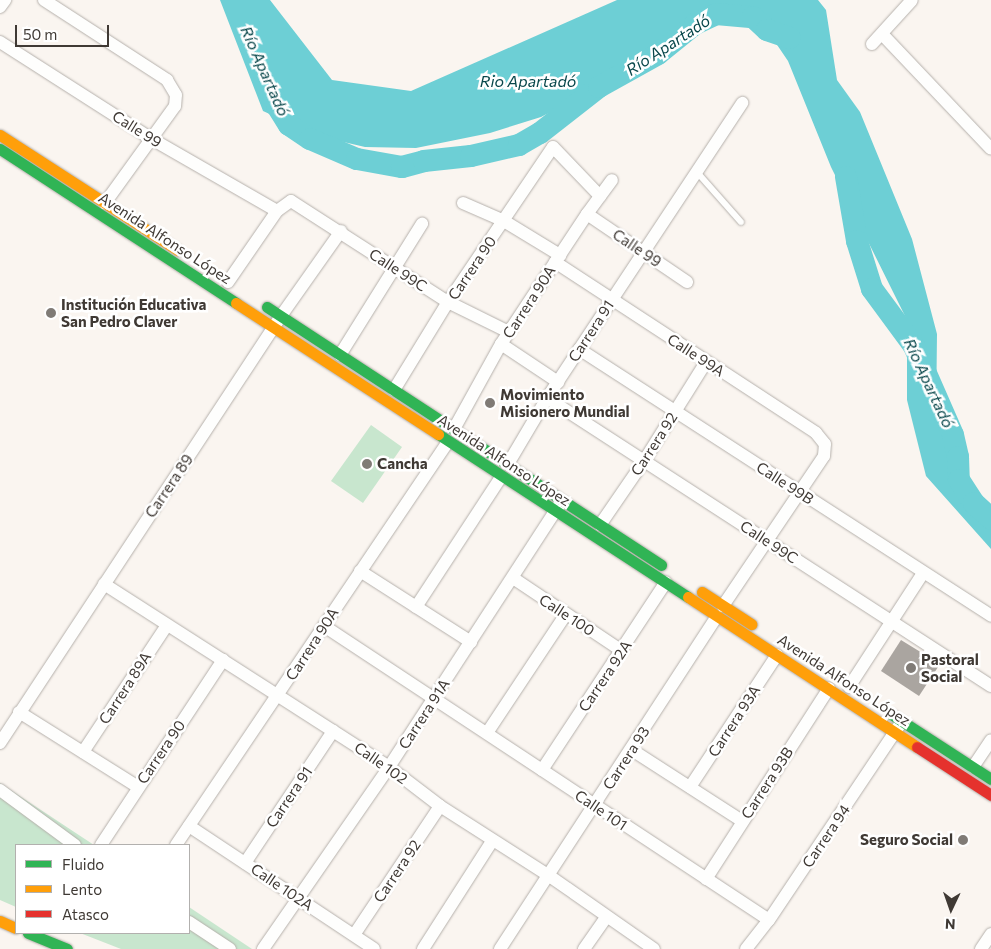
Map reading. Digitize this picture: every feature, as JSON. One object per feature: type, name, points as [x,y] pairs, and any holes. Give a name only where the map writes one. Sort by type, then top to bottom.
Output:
[{"type":"street","points":[[0,7],[5,0]]},
{"type":"street","points":[[44,0],[167,80],[176,95],[175,106],[150,138],[105,203]]},
{"type":"street","points":[[872,44],[912,0]]},
{"type":"street","points":[[882,34],[991,149]]},
{"type":"street","name":"Calle 99","points":[[0,42],[150,138],[277,211]]},
{"type":"street","name":"Carrera 91","points":[[508,464],[547,398],[742,103]]},
{"type":"street","name":"Avenida Alfonso López","points":[[1,142],[105,203],[187,256]]},
{"type":"street","name":"Avenida Alfonso López","points":[[1,142],[277,322],[501,477],[555,512],[670,578],[720,611],[777,655],[831,682],[899,726],[991,779]]},
{"type":"street","name":"Carrera 90","points":[[394,390],[448,302],[553,147],[600,196]]},
{"type":"street","name":"Carrera 90A","points":[[454,429],[501,344],[587,214],[612,180]]},
{"type":"street","name":"Calle 99C","points":[[277,211],[291,201],[341,231],[448,302],[509,332]]},
{"type":"street","name":"Calle 99A","points":[[463,204],[504,221],[612,300],[816,433],[825,444],[824,456]]},
{"type":"street","points":[[228,282],[277,211]]},
{"type":"street","name":"Calle 99","points":[[587,214],[687,282]]},
{"type":"street","points":[[340,355],[393,267],[422,224]]},
{"type":"street","name":"Carrera 89","points":[[0,743],[277,322],[341,231]]},
{"type":"street","name":"Avenida Alfonso López","points":[[258,302],[277,322],[340,355],[508,464],[600,525],[670,578]]},
{"type":"street","points":[[501,344],[558,382]]},
{"type":"street","name":"Calle 99B","points":[[579,349],[991,616]]},
{"type":"street","name":"Carrera 92","points":[[600,525],[644,461],[706,362]]},
{"type":"street","name":"Calle 99C","points":[[547,398],[991,686]]},
{"type":"street","name":"Carrera 90A","points":[[177,844],[448,442]]},
{"type":"street","name":"Carrera 93","points":[[500,949],[632,750],[720,611],[824,456]]},
{"type":"street","points":[[416,607],[501,477]]},
{"type":"street","name":"Carrera 91A","points":[[264,949],[389,767],[562,500]]},
{"type":"street","points":[[360,571],[471,642]]},
{"type":"street","points":[[853,689],[923,573]]},
{"type":"street","name":"Calle 100","points":[[513,578],[622,651]]},
{"type":"street","name":"Carrera 92A","points":[[542,770],[670,578]]},
{"type":"street","name":"Calle 102","points":[[104,584],[389,767],[440,806],[548,875],[654,949]]},
{"type":"street","name":"Avenida Alfonso López","points":[[691,584],[720,611],[765,633]]},
{"type":"street","points":[[487,734],[566,614]]},
{"type":"street","name":"Carrera 89A","points":[[83,752],[167,624]]},
{"type":"street","name":"Calle 101","points":[[324,626],[769,920]]},
{"type":"street","name":"Carrera 93A","points":[[690,786],[777,655]]},
{"type":"street","name":"Carrera 90","points":[[102,844],[223,660]]},
{"type":"street","name":"Avenida Alfonso López","points":[[831,682],[853,689]]},
{"type":"street","name":"Carrera 93B","points":[[706,879],[831,682]]},
{"type":"street","name":"Avenida Alfonso López","points":[[879,706],[899,726],[991,795]]},
{"type":"street","points":[[19,712],[138,787]]},
{"type":"street","name":"Carrera 94","points":[[746,949],[769,920],[899,726]]},
{"type":"street","name":"Carrera 91","points":[[245,863],[333,731]]},
{"type":"street","points":[[973,767],[991,740]]},
{"type":"street","points":[[632,750],[742,821]]},
{"type":"street","points":[[0,790],[74,844]]},
{"type":"street","name":"Carrera 92","points":[[354,935],[440,806]]},
{"type":"street","name":"Calle 102A","points":[[189,826],[374,949]]},
{"type":"street","points":[[423,949],[492,841]]},
{"type":"street","points":[[584,949],[606,916]]},
{"type":"street","points":[[0,921],[15,928]]},
{"type":"street","points":[[190,923],[230,949]]},
{"type":"street","points":[[30,934],[66,949]]},
{"type":"street","points":[[981,949],[991,934]]},
{"type":"lane","points":[[696,171],[741,222]]},
{"type":"green space","name":"Cancha","points":[[371,425],[402,447],[363,503],[331,481]]},
{"type":"green space","points":[[0,783],[92,844],[15,844],[15,907],[0,900]]},
{"type":"green space","points":[[190,908],[252,949],[121,949],[83,934],[190,934]]},
{"type":"water","name":"Rio Apartadó","points":[[220,0],[270,0],[332,80],[411,91],[617,0],[818,0],[826,10],[837,80],[860,112],[912,239],[937,334],[936,420],[978,499],[991,507],[991,549],[926,476],[907,400],[907,320],[831,167],[788,61],[767,30],[753,17],[736,16],[695,24],[617,77],[541,117],[490,133],[416,148],[365,147],[318,136],[263,111]]},
{"type":"building","name":"Pastoral Social","points":[[901,640],[940,664],[919,696],[881,671]]},
{"type":"waterway","name":"Río Apartadó","points":[[273,95],[277,106],[289,125],[310,139],[357,159],[402,167],[424,161],[471,156],[519,145],[540,133],[599,87],[658,54],[695,24],[716,14],[753,17],[767,30],[790,38]]},
{"type":"waterway","name":"Río Apartadó","points":[[846,177],[857,241],[872,289],[914,346],[953,435],[958,457],[959,480],[974,503],[991,519]]},
{"type":"traffic: fast","points":[[0,149],[236,303]]},
{"type":"traffic: fast","points":[[267,307],[661,565]]},
{"type":"traffic: fast","points":[[438,434],[688,597]]},
{"type":"traffic: fast","points":[[891,714],[991,779]]},
{"type":"traffic: fast","points":[[30,934],[67,949]]},
{"type":"traffic: slow","points":[[0,135],[178,250]]},
{"type":"traffic: slow","points":[[236,303],[438,434]]},
{"type":"traffic: slow","points":[[702,592],[751,624]]},
{"type":"traffic: slow","points":[[688,597],[917,747]]},
{"type":"traffic: slow","points":[[0,921],[15,928]]},
{"type":"traffic: jam","points":[[917,747],[991,795]]},
{"type":"place","name":"Institución Educativa San Pedro Claver","points":[[51,313]]},
{"type":"place","name":"Movimiento Misionero Mundial","points":[[490,403]]},
{"type":"place","name":"Cancha","points":[[367,464]]},
{"type":"place","name":"Pastoral Social","points":[[911,668]]},
{"type":"place","name":"Seguro Social","points":[[963,840]]}]
